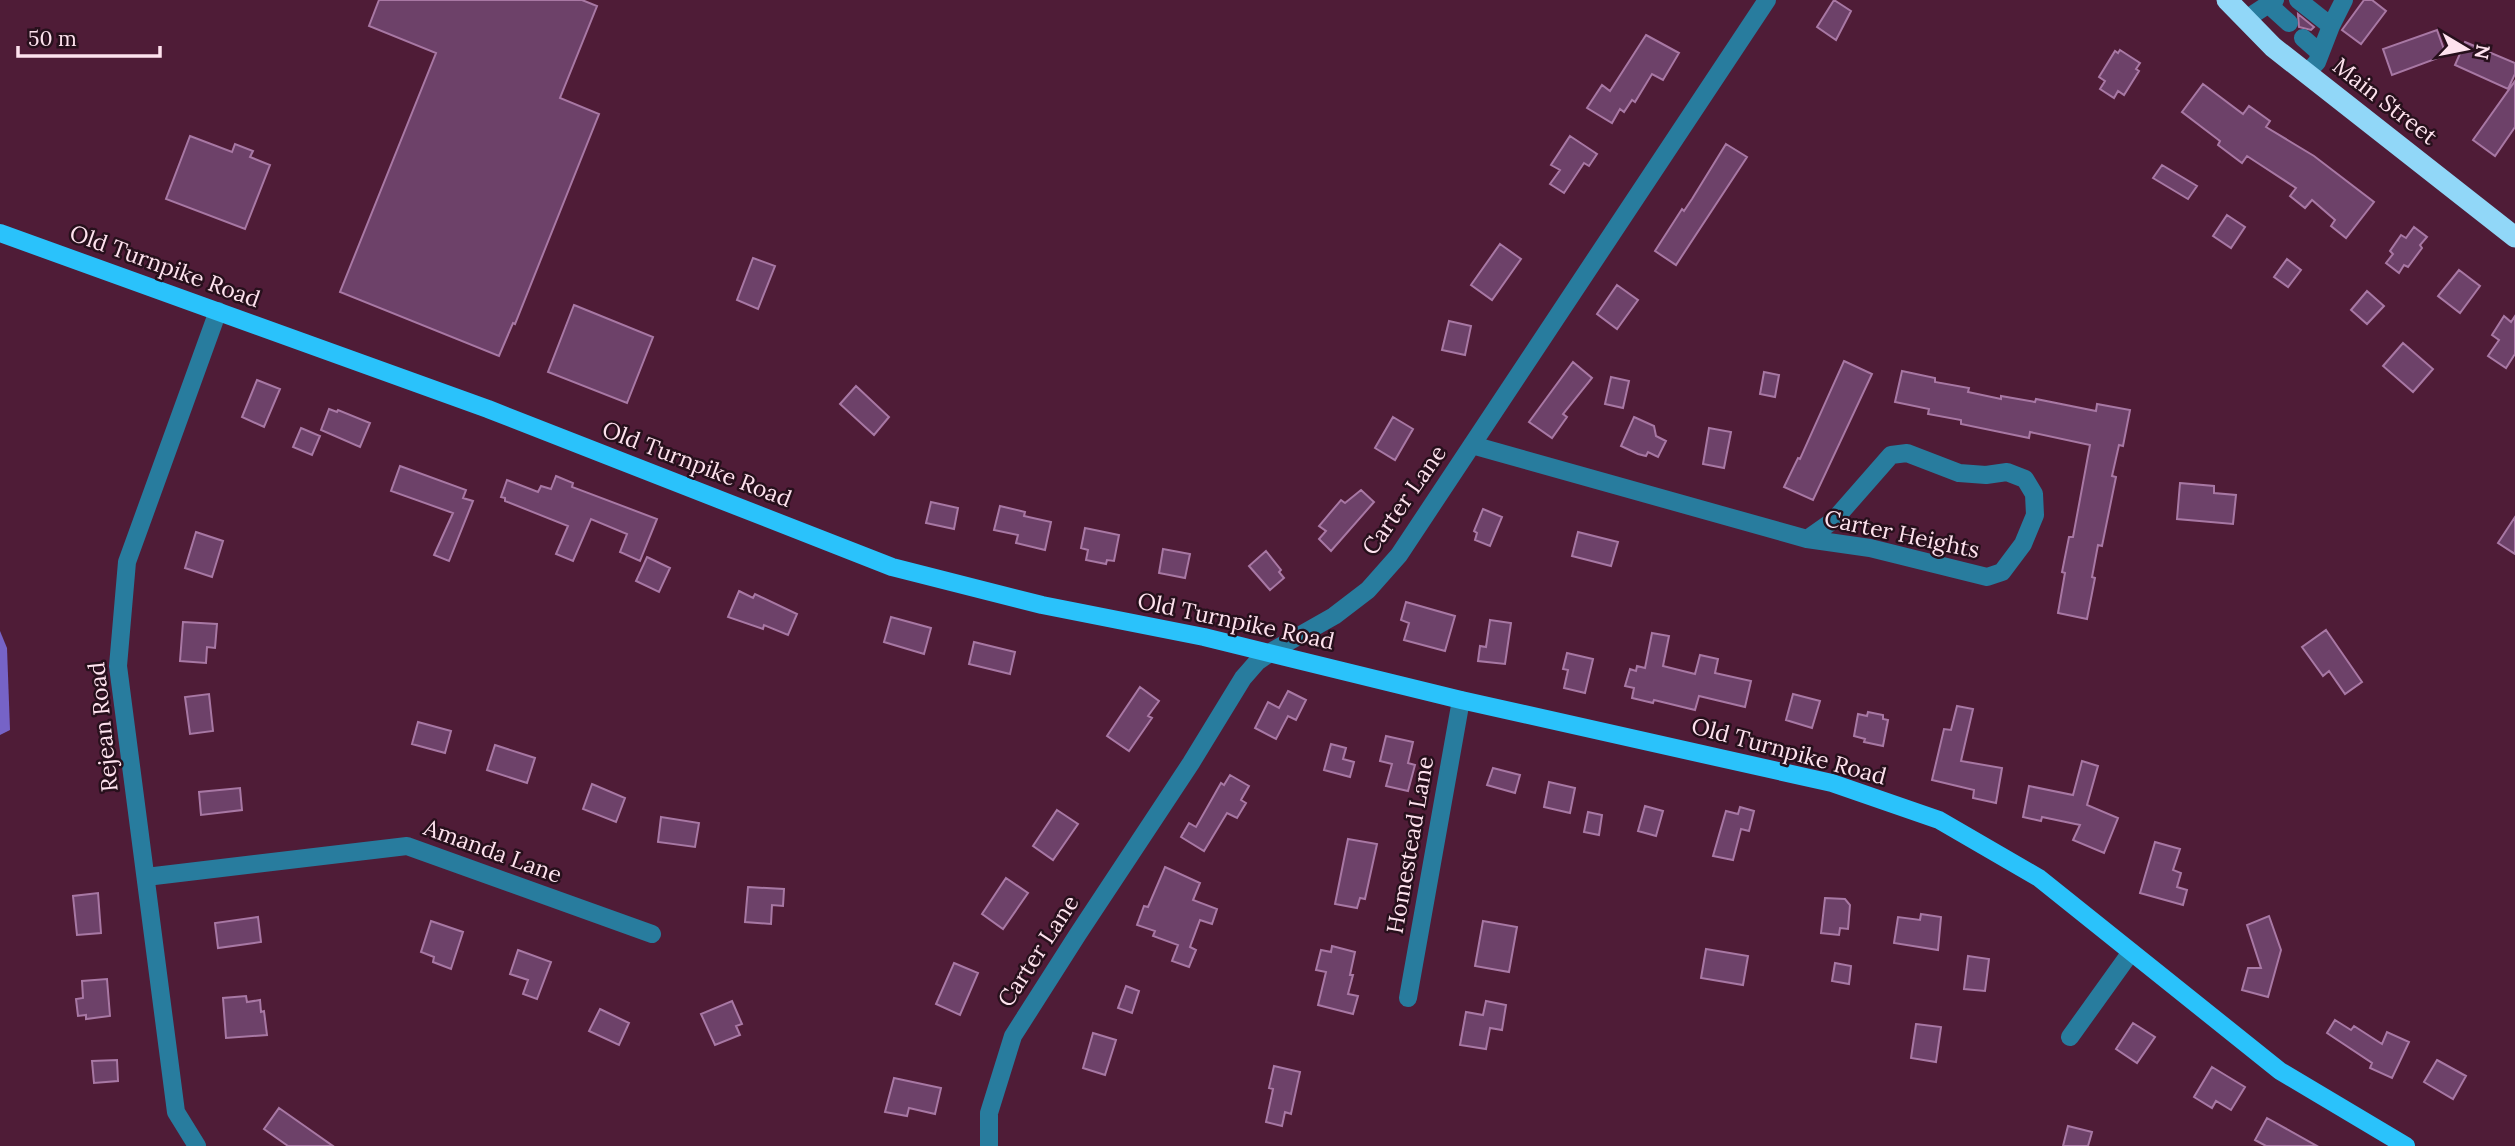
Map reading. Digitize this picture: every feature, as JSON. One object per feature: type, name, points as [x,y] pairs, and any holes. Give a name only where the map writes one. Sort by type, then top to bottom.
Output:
[{"type":"highway","name":"Main Street","points":[[2227,0],[2273,47],[2515,237]]},
{"type":"main road","name":"Old Turnpike Road","points":[[0,233],[488,409],[892,567],[1042,605],[1270,653],[1461,700],[1832,783],[1939,820],[2039,878],[2280,1071],[2406,1146]]},
{"type":"street","name":"Carter Lane","points":[[989,1146],[989,1113],[1013,1036],[1191,763],[1243,678],[1257,662],[1334,616],[1368,590],[1399,555],[1767,0]]},
{"type":"street","points":[[2298,0],[2331,26]]},
{"type":"street","points":[[2306,73],[2316,61],[2344,0]]},
{"type":"street","points":[[2246,19],[2272,2],[2289,23]]},
{"type":"street","points":[[2303,38],[2320,53]]},
{"type":"street","name":"Rejean Road","points":[[197,1146],[176,1112],[118,666],[127,562],[218,311]]},
{"type":"street","name":"Carter Heights","points":[[1472,445],[1807,539],[1870,548],[1987,577],[2002,572],[2023,544],[2035,515],[2034,494],[2025,480],[2007,472],[1986,475],[1959,473],[1907,453],[1891,455],[1834,520],[1807,539]]},
{"type":"street","name":"Homestead Lane","points":[[1408,998],[1461,700]]},
{"type":"street","name":"Amanda Lane","points":[[146,877],[407,846],[652,934]]},
{"type":"street","points":[[2070,1037],[2131,952]]},
{"type":"shaded area","points":[[0,631],[7,648],[10,730],[0,735]]},
{"type":"building","points":[[379,0],[582,0],[597,6],[560,98],[599,114],[515,324],[513,323],[499,356],[340,292],[436,53],[369,26]]},
{"type":"building","points":[[1834,0],[1851,11],[1836,40],[1817,27]]},
{"type":"building","points":[[2364,0],[2372,0],[2386,11],[2361,44],[2342,30]]},
{"type":"building","points":[[2298,14],[2314,27],[2311,30],[2299,27]]},
{"type":"building","points":[[2437,30],[2446,55],[2392,75],[2383,49]]},
{"type":"building","points":[[1646,35],[1679,53],[1663,80],[1652,74],[1635,102],[1632,100],[1624,112],[1620,109],[1612,123],[1587,108],[1602,85],[1610,91]]},
{"type":"building","points":[[2465,42],[2515,63],[2515,74],[2508,89],[2455,65]]},
{"type":"building","points":[[2120,50],[2140,63],[2136,69],[2139,71],[2124,95],[2118,91],[2114,98],[2100,89],[2105,81],[2099,77],[2115,51],[2118,53]]},
{"type":"building","points":[[2515,81],[2515,127],[2495,156],[2473,140]]},
{"type":"building","points":[[2203,84],[2243,114],[2249,106],[2270,121],[2266,127],[2314,156],[2374,202],[2346,238],[2331,226],[2335,220],[2312,200],[2305,208],[2290,196],[2296,188],[2247,156],[2242,163],[2218,145],[2220,141],[2182,112]]},
{"type":"building","points":[[190,136],[232,152],[235,144],[253,151],[250,157],[270,165],[245,229],[166,199]]},
{"type":"building","points":[[1570,136],[1597,154],[1589,166],[1584,163],[1564,193],[1550,184],[1560,170],[1551,165]]},
{"type":"building","points":[[1726,144],[1747,157],[1676,265],[1655,251]]},
{"type":"building","points":[[2162,165],[2197,186],[2188,199],[2153,178]]},
{"type":"building","points":[[2227,215],[2245,227],[2231,248],[2213,236]]},
{"type":"building","points":[[2414,227],[2427,237],[2408,267],[2404,265],[2399,273],[2386,263],[2393,254],[2390,251],[2401,235],[2406,238]]},
{"type":"building","points":[[1500,244],[1521,259],[1492,300],[1471,285]]},
{"type":"building","points":[[753,258],[775,266],[758,309],[737,300]]},
{"type":"building","points":[[2287,259],[2301,270],[2288,287],[2274,277]]},
{"type":"building","points":[[2459,270],[2480,286],[2460,313],[2438,296]]},
{"type":"building","points":[[1617,285],[1638,300],[1617,329],[1597,314]]},
{"type":"building","points":[[2367,291],[2384,306],[2367,324],[2351,310]]},
{"type":"building","points":[[574,305],[653,337],[627,403],[548,372]]},
{"type":"building","points":[[2504,316],[2511,322],[2515,316],[2515,354],[2506,368],[2488,356],[2499,340],[2492,335]]},
{"type":"building","points":[[1449,321],[1471,326],[1465,355],[1442,350]]},
{"type":"building","points":[[2403,343],[2433,369],[2413,392],[2383,366]]},
{"type":"building","points":[[1844,361],[1872,374],[1813,500],[1784,487],[1798,458],[1800,459]]},
{"type":"building","points":[[1573,362],[1592,378],[1563,414],[1567,417],[1552,438],[1529,422]]},
{"type":"building","points":[[1902,371],[1935,378],[1935,382],[1969,388],[1968,392],[2001,399],[2001,396],[2035,402],[2036,399],[2096,411],[2097,404],[2130,410],[2123,446],[2119,445],[2112,476],[2116,477],[2102,546],[2098,545],[2087,619],[2058,613],[2065,573],[2062,572],[2069,537],[2073,537],[2090,445],[2030,432],[2029,438],[1961,424],[1961,420],[1928,414],[1929,409],[1895,402]]},
{"type":"building","points":[[1764,372],[1779,375],[1775,397],[1760,394]]},
{"type":"building","points":[[1611,377],[1629,381],[1623,408],[1605,404]]},
{"type":"building","points":[[257,380],[280,389],[264,427],[242,417]]},
{"type":"building","points":[[856,386],[889,417],[874,435],[840,404]]},
{"type":"building","points":[[329,409],[370,423],[360,447],[321,430]]},
{"type":"building","points":[[1393,417],[1413,429],[1395,460],[1375,448]]},
{"type":"building","points":[[1634,417],[1654,426],[1656,436],[1666,441],[1658,457],[1648,452],[1646,456],[1638,454],[1621,446]]},
{"type":"building","points":[[301,428],[320,436],[312,455],[293,447]]},
{"type":"building","points":[[1709,428],[1731,432],[1724,468],[1703,464]]},
{"type":"building","points":[[400,466],[466,490],[463,498],[473,501],[449,561],[434,555],[453,513],[391,491]]},
{"type":"building","points":[[556,476],[573,483],[572,487],[657,519],[640,561],[620,552],[627,534],[591,519],[573,561],[556,554],[568,526],[501,497],[507,480],[538,492],[541,486],[551,489]]},
{"type":"building","points":[[2180,483],[2214,486],[2214,493],[2236,495],[2233,524],[2177,519]]},
{"type":"building","points":[[1361,490],[1374,502],[1331,551],[1319,539],[1326,531],[1319,526],[1341,500],[1345,503]]},
{"type":"building","points":[[931,502],[958,508],[954,529],[926,523]]},
{"type":"building","points":[[1000,506],[1025,512],[1024,516],[1051,522],[1045,550],[1016,543],[1018,535],[994,530]]},
{"type":"building","points":[[1483,509],[1502,517],[1490,546],[1475,540],[1477,533],[1474,531]]},
{"type":"building","points":[[2515,517],[2515,554],[2498,543]]},
{"type":"building","points":[[1085,528],[1119,535],[1114,561],[1107,560],[1106,564],[1086,560],[1088,550],[1081,548]]},
{"type":"building","points":[[196,532],[223,541],[212,577],[185,568]]},
{"type":"building","points":[[1578,532],[1618,542],[1611,566],[1572,556]]},
{"type":"building","points":[[1163,549],[1190,554],[1185,578],[1159,573]]},
{"type":"building","points":[[1266,551],[1284,578],[1270,590],[1249,566]]},
{"type":"building","points":[[647,557],[670,568],[659,592],[636,581]]},
{"type":"building","points":[[739,591],[753,598],[755,594],[797,614],[788,635],[764,625],[763,629],[728,617]]},
{"type":"building","points":[[1406,602],[1455,616],[1445,651],[1404,640],[1409,623],[1401,620]]},
{"type":"building","points":[[891,617],[931,628],[924,654],[884,642]]},
{"type":"building","points":[[1490,620],[1511,623],[1505,664],[1478,661],[1480,646],[1486,647]]},
{"type":"building","points":[[183,622],[217,624],[215,648],[207,647],[206,663],[180,661]]},
{"type":"building","points":[[2326,630],[2362,682],[2345,694],[2329,671],[2323,676],[2302,647]]},
{"type":"building","points":[[1652,633],[1669,636],[1663,666],[1695,674],[1700,655],[1718,659],[1715,673],[1751,681],[1745,707],[1699,696],[1695,710],[1654,700],[1653,703],[1632,698],[1634,688],[1625,686],[1630,669],[1636,671],[1637,666],[1645,668]]},
{"type":"building","points":[[974,642],[1015,652],[1010,674],[969,664]]},
{"type":"building","points":[[1567,653],[1593,659],[1585,693],[1564,688],[1568,670],[1563,669]]},
{"type":"building","points":[[1140,687],[1159,701],[1148,716],[1152,718],[1129,751],[1107,736]]},
{"type":"building","points":[[1288,691],[1306,700],[1296,720],[1288,716],[1276,739],[1255,728],[1268,702],[1279,708]]},
{"type":"building","points":[[209,694],[213,731],[190,734],[185,697]]},
{"type":"building","points":[[1793,694],[1820,701],[1812,728],[1786,720]]},
{"type":"building","points":[[1957,706],[1973,709],[1961,761],[2002,768],[1996,803],[1973,798],[1974,790],[1932,780],[1944,729],[1951,730]]},
{"type":"building","points":[[1868,712],[1883,715],[1883,719],[1888,720],[1883,746],[1864,742],[1865,739],[1854,736],[1858,714],[1867,716]]},
{"type":"building","points":[[418,722],[451,731],[445,753],[412,744]]},
{"type":"building","points":[[1386,736],[1413,742],[1408,763],[1415,765],[1408,791],[1386,786],[1392,764],[1380,761]]},
{"type":"building","points":[[1331,744],[1346,748],[1343,759],[1354,762],[1350,777],[1324,770]]},
{"type":"building","points":[[495,745],[535,758],[527,783],[487,770]]},
{"type":"building","points":[[2082,761],[2098,766],[2087,805],[2118,818],[2104,853],[2073,840],[2080,825],[2042,817],[2041,821],[2023,817],[2029,786],[2073,795]]},
{"type":"building","points":[[1493,768],[1520,775],[1515,793],[1487,785]]},
{"type":"building","points":[[1230,775],[1249,786],[1241,800],[1246,803],[1237,818],[1227,813],[1204,851],[1181,837],[1189,823],[1196,827],[1221,783],[1224,785]]},
{"type":"building","points":[[1549,782],[1575,788],[1570,813],[1544,807]]},
{"type":"building","points":[[592,784],[625,798],[616,822],[583,809]]},
{"type":"building","points":[[240,788],[242,810],[201,815],[199,792]]},
{"type":"building","points":[[1645,806],[1663,811],[1656,836],[1638,831]]},
{"type":"building","points":[[1740,807],[1754,811],[1749,831],[1741,829],[1733,860],[1713,856],[1726,811],[1738,814]]},
{"type":"building","points":[[1057,810],[1078,824],[1053,860],[1033,846]]},
{"type":"building","points":[[1588,812],[1602,815],[1599,835],[1584,832]]},
{"type":"building","points":[[661,817],[699,823],[695,847],[658,842]]},
{"type":"building","points":[[1348,839],[1377,844],[1365,899],[1360,898],[1357,908],[1335,904]]},
{"type":"building","points":[[2155,842],[2180,849],[2173,870],[2181,873],[2177,887],[2187,890],[2183,905],[2140,893]]},
{"type":"building","points":[[1165,867],[1200,883],[1193,900],[1217,909],[1212,924],[1200,920],[1190,947],[1196,950],[1189,967],[1172,961],[1178,945],[1153,936],[1155,931],[1137,925]]},
{"type":"building","points":[[1006,878],[1028,893],[1003,929],[982,914]]},
{"type":"building","points":[[748,887],[784,889],[783,906],[772,905],[771,924],[745,922]]},
{"type":"building","points":[[98,893],[101,933],[77,935],[73,896]]},
{"type":"building","points":[[1825,898],[1845,899],[1850,905],[1848,929],[1840,928],[1839,935],[1821,933]]},
{"type":"building","points":[[1921,914],[1941,917],[1938,950],[1894,943],[1898,917],[1920,920]]},
{"type":"building","points":[[2269,916],[2281,950],[2268,997],[2242,990],[2248,968],[2261,968],[2247,925]]},
{"type":"building","points":[[258,917],[261,942],[218,948],[215,923]]},
{"type":"building","points":[[431,921],[463,932],[451,969],[433,962],[434,957],[421,952]]},
{"type":"building","points":[[1483,921],[1517,927],[1509,972],[1475,966]]},
{"type":"building","points":[[1332,946],[1355,952],[1348,994],[1358,996],[1353,1014],[1318,1005],[1326,972],[1316,970],[1321,950],[1331,952]]},
{"type":"building","points":[[1706,949],[1748,956],[1743,985],[1701,978]]},
{"type":"building","points":[[518,950],[551,962],[537,999],[523,994],[528,980],[510,974]]},
{"type":"building","points":[[1968,956],[1989,959],[1985,991],[1964,989]]},
{"type":"building","points":[[954,963],[978,973],[960,1015],[936,1004]]},
{"type":"building","points":[[1835,963],[1851,966],[1849,984],[1832,981]]},
{"type":"building","points":[[107,979],[110,1016],[86,1019],[86,1015],[78,1016],[76,999],[83,998],[82,981]]},
{"type":"building","points":[[1126,986],[1139,991],[1132,1013],[1118,1008]]},
{"type":"building","points":[[246,996],[247,1002],[260,1000],[267,1035],[226,1038],[223,998]]},
{"type":"building","points":[[732,1001],[742,1024],[736,1026],[740,1035],[715,1045],[701,1014]]},
{"type":"building","points":[[1486,1001],[1506,1005],[1502,1030],[1490,1028],[1486,1049],[1460,1045],[1466,1012],[1483,1015]]},
{"type":"building","points":[[600,1009],[629,1023],[619,1045],[589,1031]]},
{"type":"building","points":[[2335,1020],[2351,1030],[2354,1026],[2382,1044],[2387,1032],[2409,1042],[2392,1078],[2370,1068],[2372,1063],[2327,1033]]},
{"type":"building","points":[[2133,1023],[2155,1037],[2137,1063],[2116,1049]]},
{"type":"building","points":[[1916,1024],[1941,1027],[1936,1062],[1911,1058]]},
{"type":"building","points":[[1093,1033],[1116,1040],[1105,1075],[1083,1068]]},
{"type":"building","points":[[117,1060],[118,1081],[94,1083],[92,1061]]},
{"type":"building","points":[[2437,1060],[2466,1076],[2453,1099],[2424,1082]]},
{"type":"building","points":[[1274,1066],[1300,1072],[1291,1114],[1285,1112],[1282,1126],[1266,1122],[1273,1089],[1269,1088]]},
{"type":"building","points":[[2212,1067],[2245,1087],[2231,1110],[2216,1101],[2212,1108],[2194,1097]]},
{"type":"building","points":[[894,1078],[941,1088],[935,1114],[909,1108],[907,1116],[885,1112]]},
{"type":"building","points":[[279,1108],[333,1146],[288,1146],[264,1129]]},
{"type":"building","points":[[2267,1118],[2317,1146],[2266,1146],[2255,1140]]},
{"type":"building","points":[[2068,1126],[2092,1132],[2088,1146],[2063,1146]]}]
